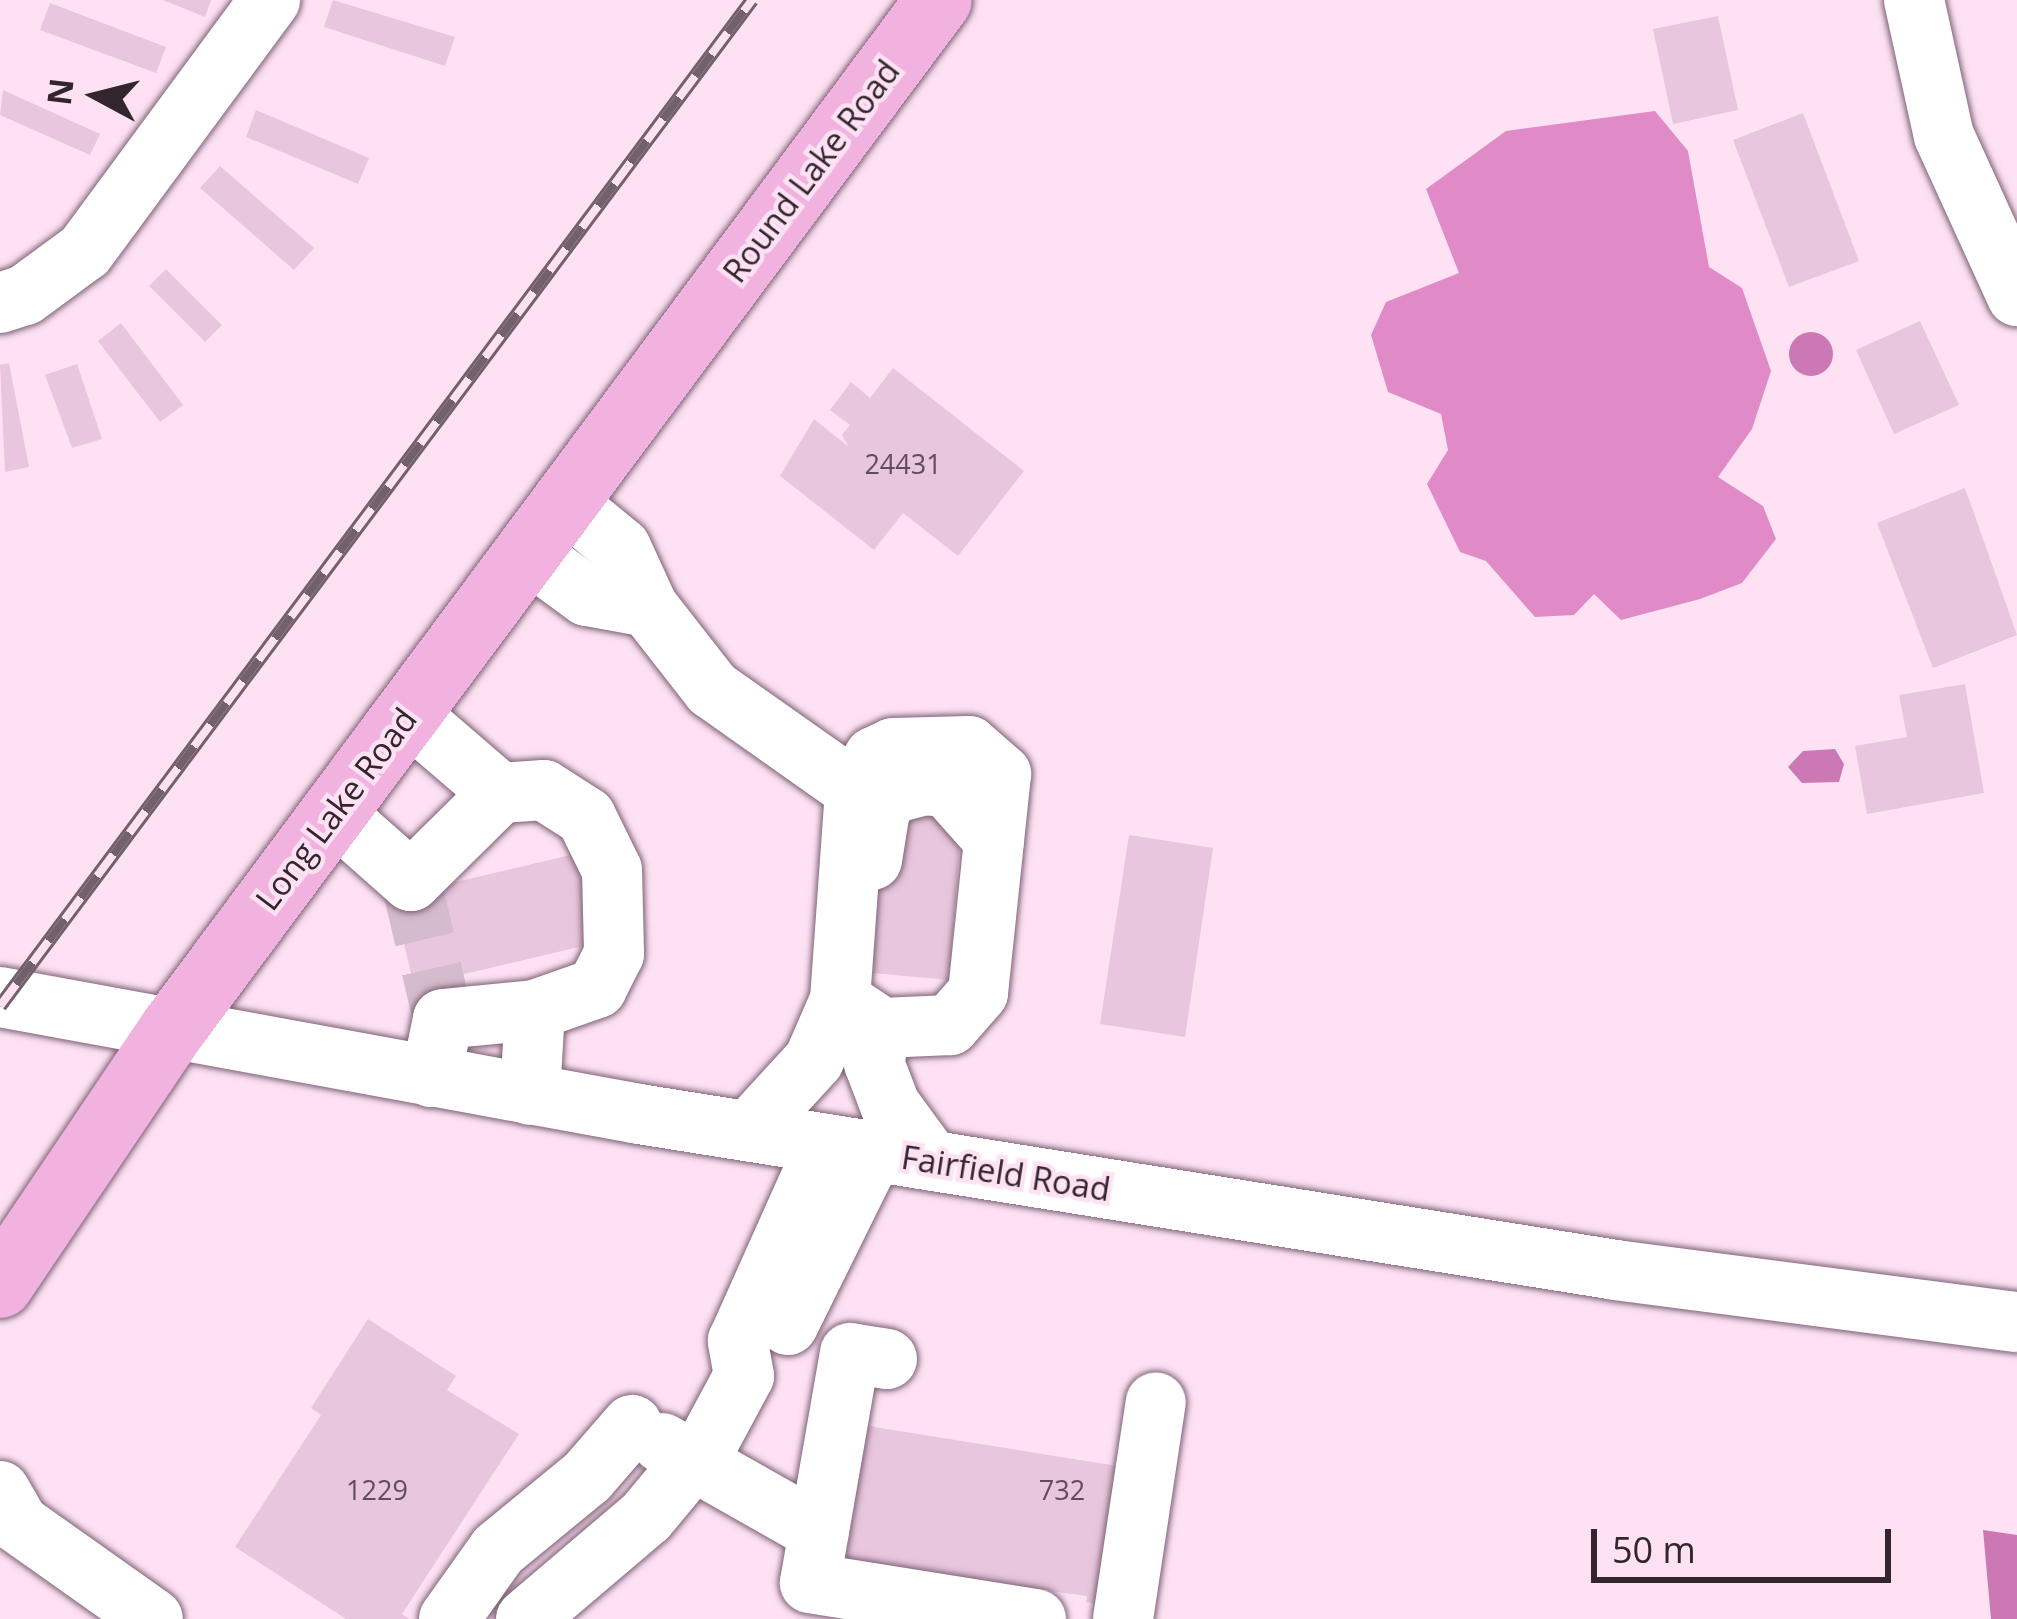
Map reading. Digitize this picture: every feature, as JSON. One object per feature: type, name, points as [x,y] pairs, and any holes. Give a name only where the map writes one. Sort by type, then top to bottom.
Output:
[{"type":"main road","name":"Round Lake Road","points":[[684,342],[939,0]]},
{"type":"main road","name":"Long Lake Road","points":[[0,1285],[172,1030],[684,342]]},
{"type":"street","points":[[0,304],[25,295],[85,250],[270,0]]},
{"type":"street","points":[[1914,0],[1944,136],[2017,296]]},
{"type":"street","points":[[546,527],[587,596],[648,607],[712,689],[855,790]]},
{"type":"street","points":[[407,713],[500,793]]},
{"type":"street","points":[[526,1619],[646,1517],[694,1462],[744,1376],[738,1341],[877,1152],[890,1105],[861,1014],[844,930],[855,790],[874,757],[893,748],[969,746],[1000,774],[978,993],[950,1025],[861,1014]]},
{"type":"street","points":[[844,930],[868,892],[880,810],[891,794],[947,787],[994,840]]},
{"type":"street","points":[[333,812],[411,881],[500,793],[544,790],[586,817],[613,870],[617,926],[606,977],[597,988],[535,1010],[443,1018],[431,1077]]},
{"type":"street","name":"Fairfield Road","points":[[0,997],[749,1132],[1616,1270],[2017,1322]]},
{"type":"street","points":[[530,1095],[535,1010]]},
{"type":"street","points":[[749,1132],[861,1014]]},
{"type":"street","points":[[887,1359],[850,1353],[810,1583],[1036,1619]]},
{"type":"street","points":[[1123,1619],[1156,1402]]},
{"type":"street","points":[[449,1619],[498,1550],[587,1477],[636,1428],[818,1532]]},
{"type":"street","points":[[6,1513],[153,1619]]},
{"type":"shaded area","points":[[1655,111],[1688,151],[1709,267],[1742,288],[1771,371],[1752,429],[1718,477],[1763,506],[1776,539],[1742,583],[1700,599],[1621,620],[1594,594],[1574,615],[1535,617],[1486,561],[1460,552],[1427,484],[1448,450],[1441,414],[1388,392],[1371,335],[1386,302],[1459,273],[1426,189],[1506,131]]},
{"type":"shaded area","points":[[1811,332],[1826,339],[1833,354],[1826,369],[1811,376],[1796,369],[1789,354],[1796,339]]},
{"type":"shaded area","points":[[1835,749],[1844,764],[1839,782],[1802,783],[1788,767],[1803,751]]},
{"type":"shaded area","points":[[1983,1530],[2017,1535],[2017,1619],[1991,1619]]},
{"type":"building","points":[[163,0],[211,0],[205,17]]},
{"type":"building","points":[[333,0],[455,37],[445,66],[324,27]]},
{"type":"building","points":[[50,3],[166,47],[156,73],[40,30]]},
{"type":"building","points":[[1718,16],[1738,110],[1673,124],[1653,29]]},
{"type":"building","points":[[3,90],[100,134],[90,155],[0,115]]},
{"type":"building","points":[[256,110],[369,158],[358,184],[246,137]]},
{"type":"building","points":[[1803,113],[1859,261],[1789,287],[1733,140]]},
{"type":"building","points":[[220,166],[314,248],[294,270],[200,188]]},
{"type":"building","points":[[166,269],[222,325],[205,342],[149,286]]},
{"type":"building","points":[[1920,321],[1959,405],[1894,434],[1856,350]]},
{"type":"building","points":[[121,323],[183,405],[160,422],[98,341]]},
{"type":"building","points":[[9,363],[29,467],[5,472],[0,365]]},
{"type":"building","points":[[77,364],[102,439],[72,448],[45,375]]},
{"type":"building","points":[[893,368],[1024,471],[958,556],[903,513],[874,550],[780,476],[814,419],[849,447],[842,435],[850,425],[830,410],[851,382],[870,398]]},
{"type":"building","points":[[1965,488],[2017,635],[1933,668],[1877,523]]},
{"type":"building","points":[[1965,684],[1984,793],[1867,814],[1855,746],[1907,737],[1899,695]]},
{"type":"building","points":[[886,808],[962,814],[949,980],[872,973]]},
{"type":"building","points":[[1129,835],[1213,848],[1185,1037],[1100,1024]]},
{"type":"building","points":[[575,854],[596,943],[414,986],[393,897]]},
{"type":"building","points":[[368,1319],[456,1376],[447,1390],[519,1434],[402,1614],[410,1619],[346,1619],[235,1547],[321,1415],[311,1408]]},
{"type":"building","points":[[868,1426],[1136,1469],[1106,1605],[1086,1602],[1087,1596],[845,1564]]},
{"type":"tunnel","points":[[411,881],[443,1019]]},
{"type":"railway","points":[[0,1006],[752,0]]}]
